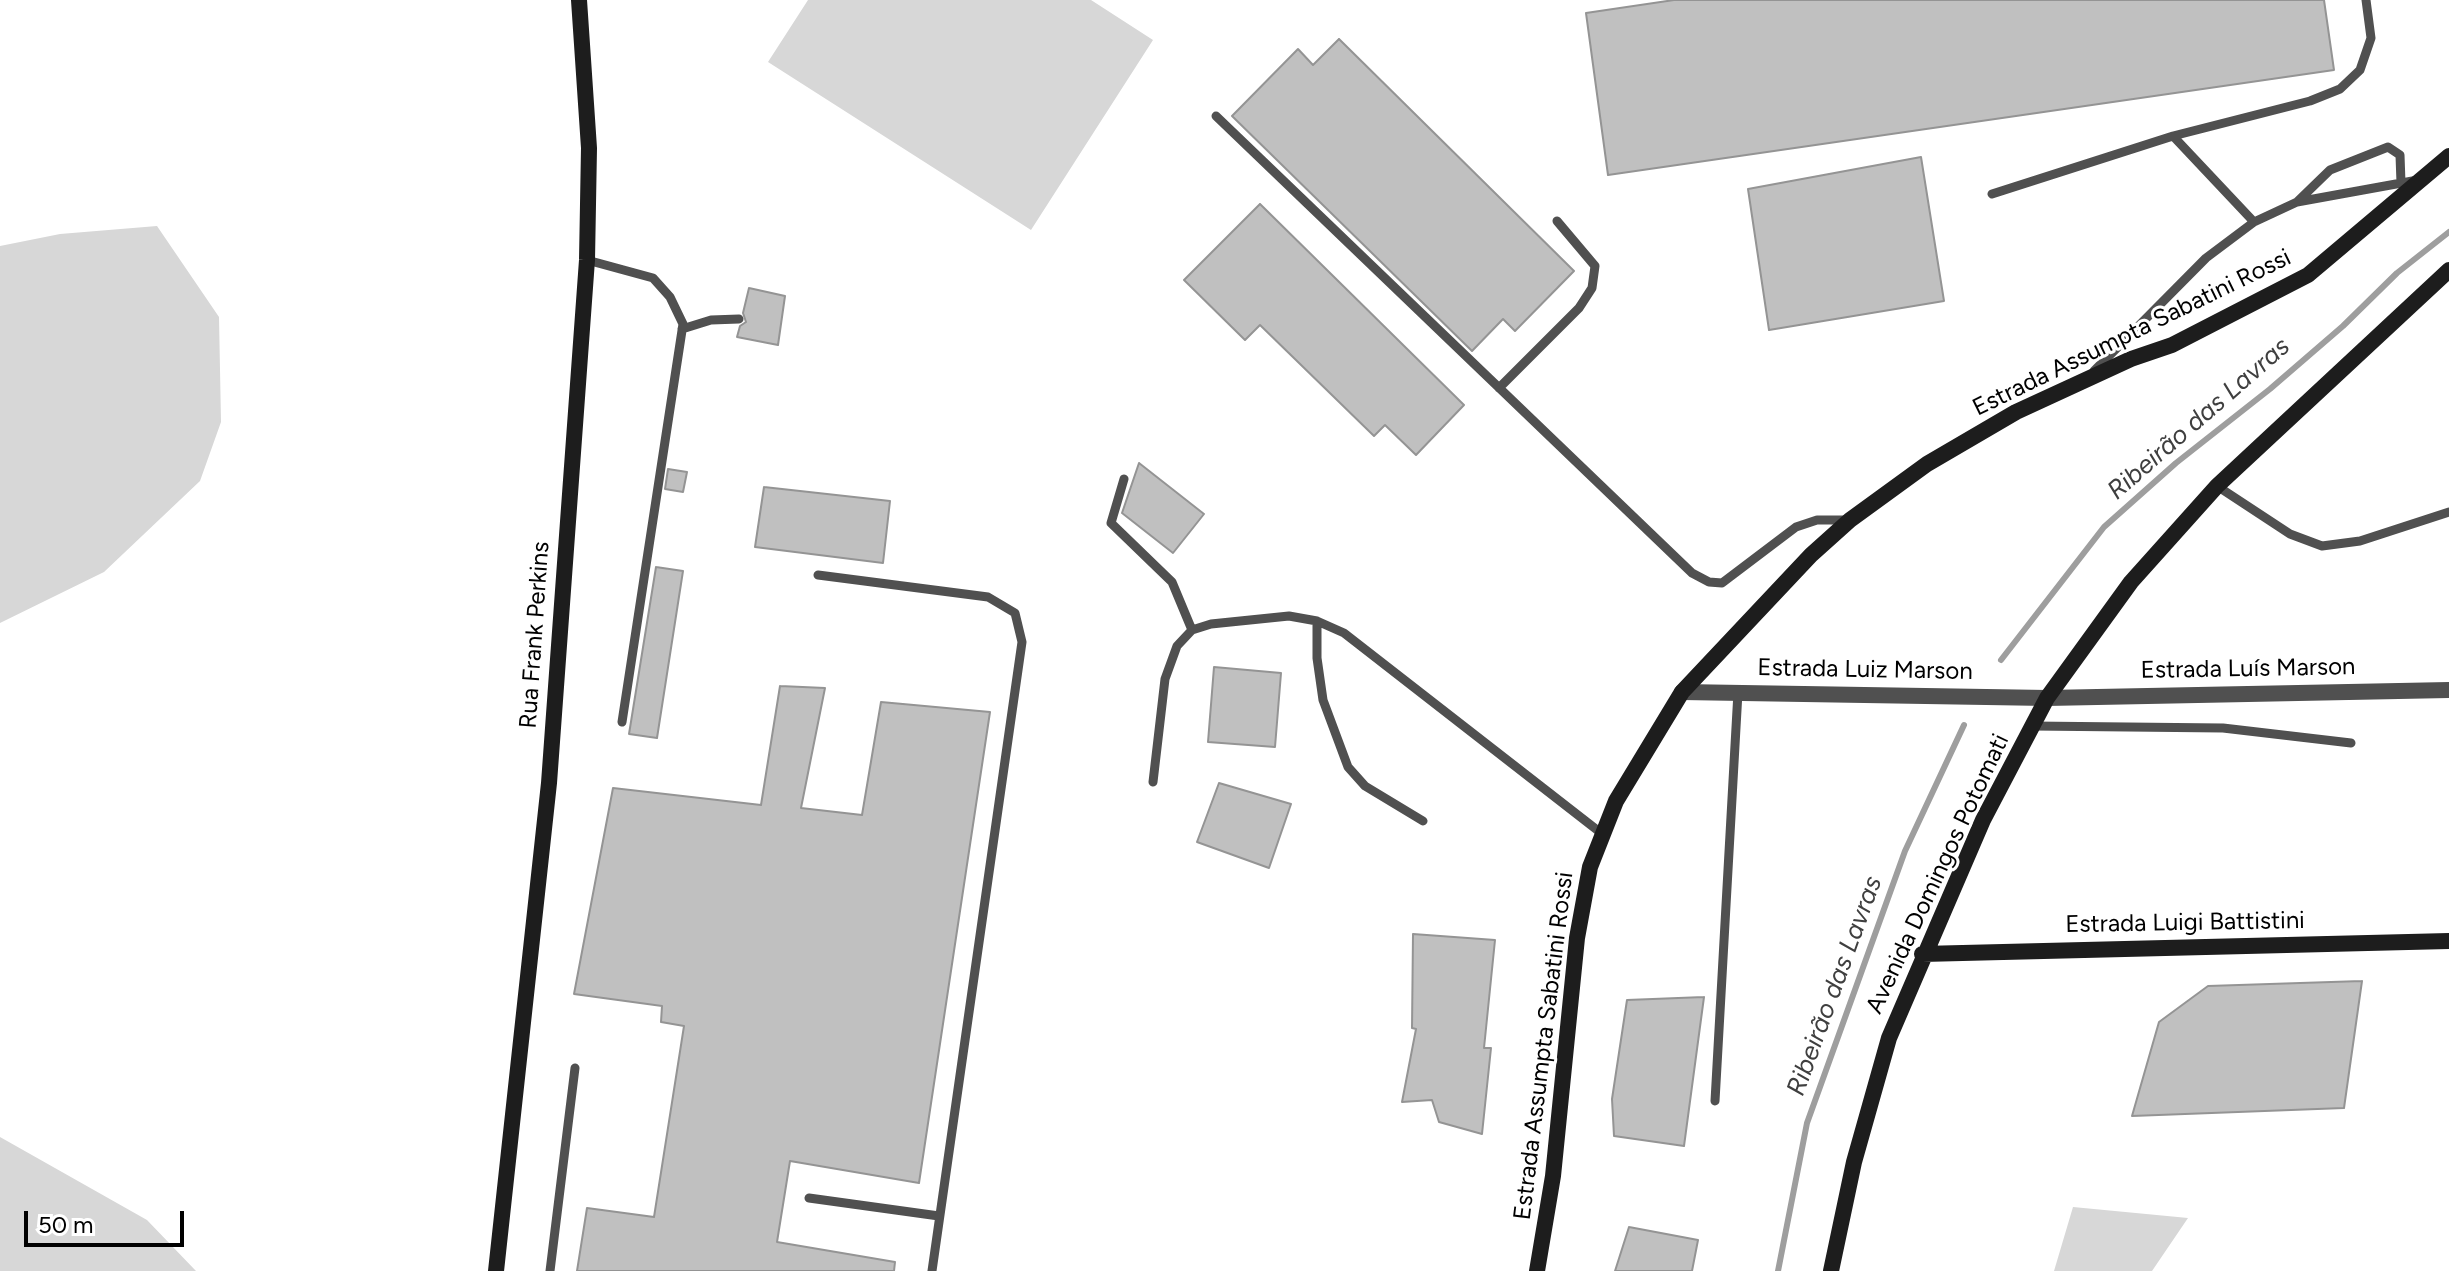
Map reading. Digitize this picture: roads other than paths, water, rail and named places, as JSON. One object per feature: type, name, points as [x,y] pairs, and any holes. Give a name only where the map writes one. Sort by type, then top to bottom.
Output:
[{"type":"street","name":"Rua Frank Perkins","points":[[496,1271],[549,783],[587,260],[589,148],[579,0]]},
{"type":"street","name":"Estrada Assumpta Sabatini Rossi","points":[[1537,1271],[1553,1176],[1577,938],[1601,833],[1649,743],[1682,692],[1741,626],[1850,520],[1927,464],[2016,412],[2081,385],[2131,359],[2172,345],[2308,275],[2449,156]]},
{"type":"street","name":"Avenida Domingos Potomati","points":[[1831,1271],[1854,1162],[1885,1051],[1922,954],[1983,820],[2047,698],[2131,582],[2217,486],[2449,270]]},
{"type":"street","name":"Estrada Luís Marson","points":[[2047,698],[2449,690]]},
{"type":"street","name":"Estrada Luiz Marson","points":[[1682,692],[2047,698]]},
{"type":"street","name":"Estrada Luigi Battistini","points":[[1922,954],[2449,941]]},
{"type":"lane","points":[[1992,194],[2173,136],[2310,101],[2340,89],[2360,70],[2371,38],[2366,0]]},
{"type":"lane","points":[[1216,116],[1692,573],[1709,582],[1722,583],[1796,527],[1817,520],[1850,520]]},
{"type":"lane","points":[[2173,136],[2254,222]]},
{"type":"lane","points":[[2297,202],[2330,170],[2388,147],[2400,155],[2401,183]]},
{"type":"lane","points":[[2081,385],[2197,267],[2254,222],[2297,202],[2425,179]]},
{"type":"lane","points":[[1499,388],[1579,308],[1592,288],[1595,266],[1557,221]]},
{"type":"lane","points":[[587,260],[653,278],[670,297],[683,324],[622,722]]},
{"type":"lane","points":[[682,329],[711,320],[739,319]]},
{"type":"lane","points":[[1124,479],[1111,523],[1172,582],[1192,630]]},
{"type":"lane","points":[[2217,486],[2290,534],[2322,546],[2360,541],[2449,512]]},
{"type":"lane","points":[[818,575],[988,597],[1015,613],[1022,642],[932,1271]]},
{"type":"lane","points":[[1153,782],[1165,679],[1177,646],[1192,630],[1250,617],[1289,616],[1317,621],[1344,633],[1601,833]]},
{"type":"lane","points":[[1317,621],[1317,658],[1323,700],[1348,767],[1365,786],[1423,821]]},
{"type":"lane","points":[[1715,1101],[1738,692]]},
{"type":"lane","points":[[2032,726],[2223,728],[2351,743]]},
{"type":"lane","points":[[550,1271],[575,1068]]},
{"type":"lane","points":[[809,1198],[939,1216]]},
{"type":"waterway","name":"Ribeirão das Lavras","points":[[2001,660],[2104,527],[2176,463],[2270,389],[2343,326],[2397,273],[2449,232]]},
{"type":"waterway","name":"Ribeirão das Lavras","points":[[1778,1271],[1807,1123],[1905,851],[1964,725]]}]
